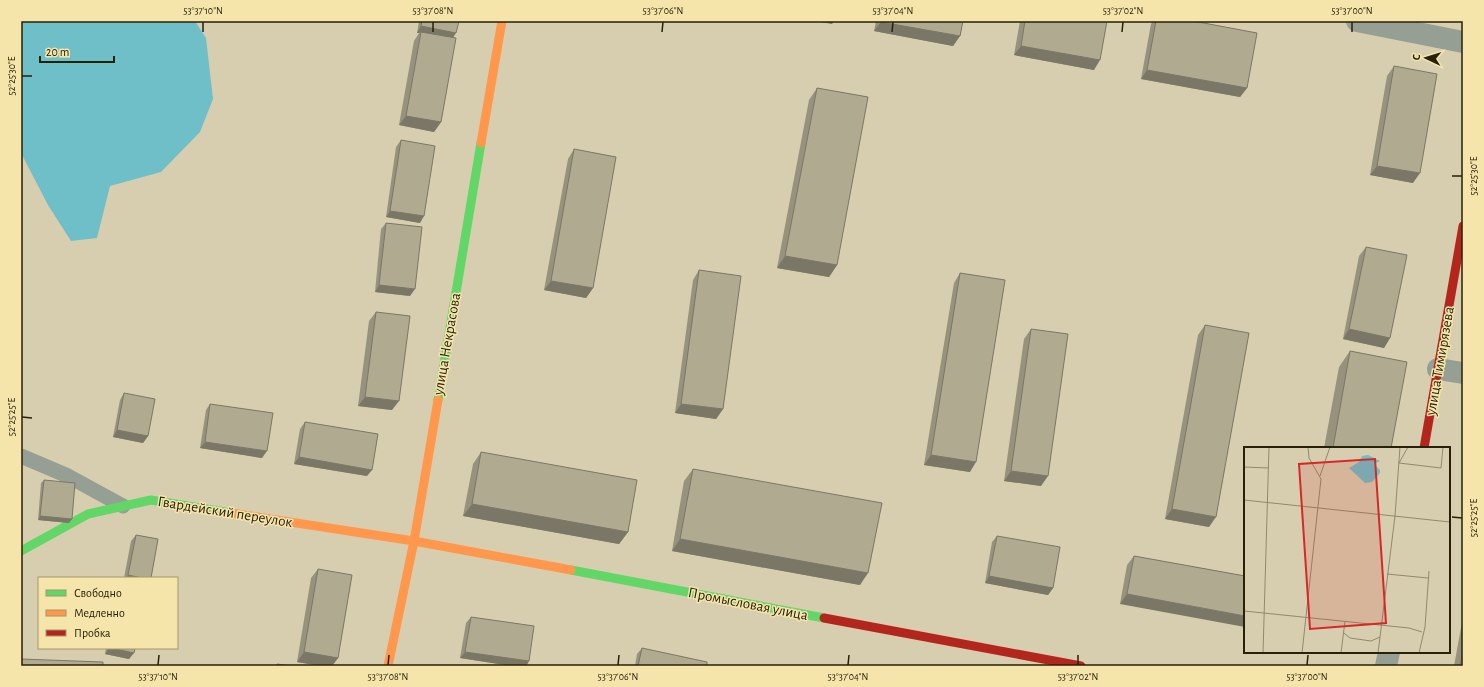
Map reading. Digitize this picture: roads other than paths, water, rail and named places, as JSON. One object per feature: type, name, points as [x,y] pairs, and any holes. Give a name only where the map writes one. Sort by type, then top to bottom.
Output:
[{"type":"street","name":"улица Некрасова","points":[[388,666],[414,541],[502,21]]},
{"type":"street","points":[[1357,21],[1463,42]]},
{"type":"street","name":"улица Тимирязева","points":[[1424,447],[1463,226]]},
{"type":"street","points":[[1438,369],[1463,373]]},
{"type":"street","name":"Гвардейский переулок","points":[[21,551],[88,514],[151,500],[414,541]]},
{"type":"street","name":"Промысловая улица","points":[[414,541],[1082,666]]},
{"type":"street","points":[[1386,666],[1389,653]]},
{"type":"lane","points":[[21,456],[68,476],[123,506]]},
{"type":"water","points":[[21,21],[195,21],[206,38],[213,99],[200,132],[161,172],[110,186],[97,238],[71,241],[48,205],[21,153]]}]
